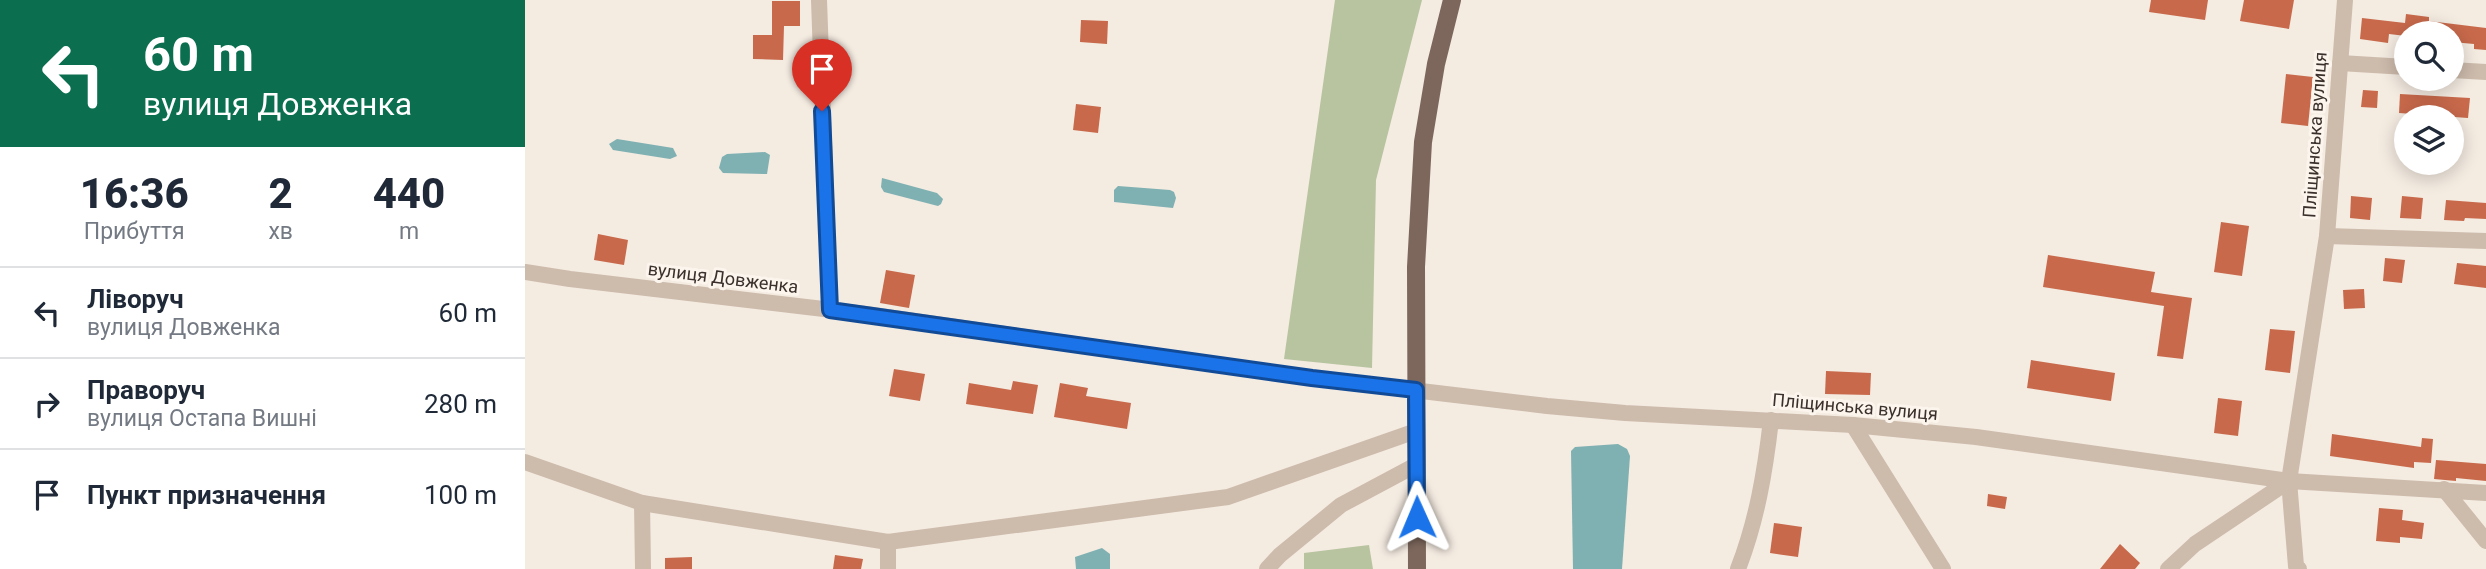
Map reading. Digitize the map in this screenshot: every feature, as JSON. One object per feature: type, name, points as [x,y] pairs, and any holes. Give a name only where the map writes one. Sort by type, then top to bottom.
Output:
[{"type":"main road","points":[[1417,569],[1416,267],[1423,142],[1436,64],[1452,0]]},
{"type":"street","points":[[819,0],[830,310]]},
{"type":"street","name":"Пліщинська вулиця","points":[[2289,481],[2327,236],[2345,0]]},
{"type":"street","points":[[2340,62],[2394,66]]},
{"type":"street","points":[[2464,71],[2486,72]]},
{"type":"street","points":[[2327,236],[2486,242]]},
{"type":"street","name":"вулиця Довженка","points":[[525,272],[830,310],[1312,378],[1416,390]]},
{"type":"street","name":"Пліщинська вулиця","points":[[1416,390],[1625,413],[1853,425],[1976,437],[2289,481],[2486,493]]},
{"type":"street","points":[[1738,569],[1757,513],[1771,419]]},
{"type":"street","points":[[1853,425],[1943,569]]},
{"type":"street","points":[[525,462],[642,503],[888,542],[1228,497],[1416,431]]},
{"type":"street","points":[[1267,569],[1341,505],[1416,465]]},
{"type":"street","points":[[2168,569],[2195,544],[2289,481],[2296,566],[2299,569]]},
{"type":"street","points":[[2444,489],[2486,541]]},
{"type":"street","points":[[642,503],[643,569]]},
{"type":"street","points":[[888,542],[888,569]]},
{"type":"green space","points":[[1335,0],[1422,0],[1376,180],[1372,368],[1284,359]]},
{"type":"green space","points":[[1369,545],[1373,569],[1304,569],[1304,553]]},
{"type":"water","points":[[617,139],[673,148],[677,156],[670,159],[613,150],[609,144]]},
{"type":"water","points":[[765,152],[770,155],[767,174],[723,173],[719,168],[722,157],[727,154]]},
{"type":"water","points":[[882,178],[937,193],[943,199],[938,206],[884,192],[881,187]]},
{"type":"water","points":[[1118,186],[1170,190],[1176,198],[1173,208],[1114,202],[1114,190]]},
{"type":"water","points":[[1618,444],[1627,449],[1630,456],[1622,569],[1573,569],[1571,451],[1575,447]]},
{"type":"water","points":[[1102,548],[1110,554],[1110,569],[1076,569],[1075,557]]},
{"type":"building","points":[[2151,0],[2208,0],[2205,20],[2149,12]]},
{"type":"building","points":[[2244,0],[2294,0],[2289,29],[2240,21]]},
{"type":"building","points":[[772,1],[800,1],[800,26],[784,26],[783,60],[753,59],[753,35],[772,35]]},
{"type":"building","points":[[2406,14],[2429,17],[2429,21],[2405,21]]},
{"type":"building","points":[[2362,18],[2394,22],[2394,35],[2389,34],[2388,43],[2360,39]]},
{"type":"building","points":[[1081,20],[1108,21],[1107,44],[1080,42]]},
{"type":"building","points":[[2464,25],[2486,28],[2486,50],[2474,49],[2474,44],[2464,43]]},
{"type":"building","points":[[2286,74],[2313,77],[2308,126],[2281,123]]},
{"type":"building","points":[[2363,90],[2378,91],[2377,108],[2361,107]]},
{"type":"building","points":[[2400,94],[2470,98],[2468,118],[2464,118],[2464,105],[2399,105]]},
{"type":"building","points":[[1076,104],[1101,107],[1098,133],[1073,130]]},
{"type":"building","points":[[2351,196],[2372,198],[2370,220],[2350,218]]},
{"type":"building","points":[[2402,196],[2423,198],[2421,219],[2400,218]]},
{"type":"building","points":[[2446,200],[2486,203],[2486,219],[2444,220]]},
{"type":"building","points":[[2221,222],[2249,226],[2242,276],[2214,272]]},
{"type":"building","points":[[598,234],[628,240],[624,265],[594,260]]},
{"type":"building","points":[[2048,255],[2155,272],[2151,292],[2192,298],[2183,359],[2157,356],[2164,306],[2043,287]]},
{"type":"building","points":[[2385,258],[2405,260],[2402,283],[2383,281]]},
{"type":"building","points":[[2457,263],[2486,266],[2486,288],[2454,284]]},
{"type":"building","points":[[886,270],[915,275],[909,308],[880,303]]},
{"type":"building","points":[[2364,289],[2365,308],[2344,309],[2343,290]]},
{"type":"building","points":[[2270,329],[2295,331],[2290,373],[2265,370]]},
{"type":"building","points":[[2031,360],[2115,373],[2111,401],[2027,388]]},
{"type":"building","points":[[894,369],[925,374],[920,401],[889,396]]},
{"type":"building","points":[[1826,371],[1871,373],[1870,395],[1825,394]]},
{"type":"building","points":[[1013,381],[1038,385],[1033,414],[966,404],[969,383],[1011,390]]},
{"type":"building","points":[[1060,383],[1088,388],[1086,396],[1131,403],[1127,429],[1054,417]]},
{"type":"building","points":[[2218,398],[2242,401],[2238,436],[2214,433]]},
{"type":"building","points":[[2332,434],[2421,447],[2422,438],[2433,439],[2431,463],[2414,462],[2414,468],[2330,456]]},
{"type":"building","points":[[2436,460],[2486,464],[2486,481],[2434,479]]},
{"type":"building","points":[[1988,494],[2007,497],[2005,509],[1987,506]]},
{"type":"building","points":[[2379,508],[2403,510],[2402,520],[2424,523],[2422,539],[2400,537],[2400,543],[2376,541]]},
{"type":"building","points":[[1774,523],[1802,527],[1798,557],[1770,553]]},
{"type":"building","points":[[2120,544],[2140,563],[2135,569],[2100,569]]},
{"type":"building","points":[[835,555],[863,559],[861,569],[833,569]]},
{"type":"building","points":[[692,557],[692,569],[665,569],[665,558]]},
{"type":"route","points":[[822,111],[830,310],[1312,378],[1416,390],[1417,517]]}]
